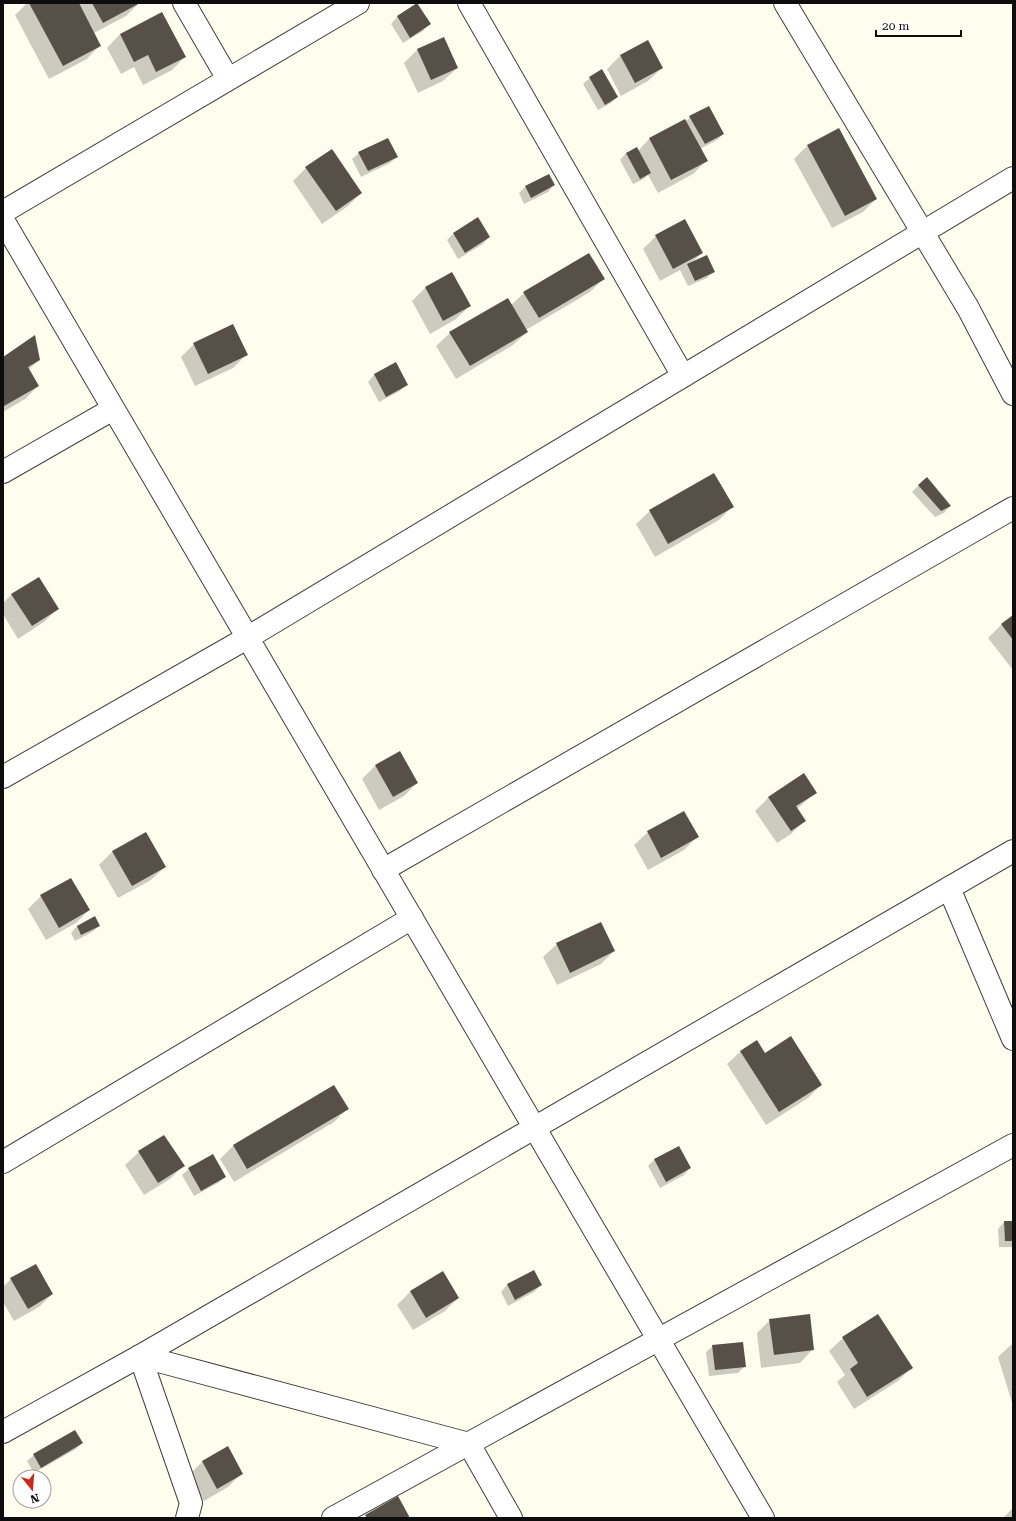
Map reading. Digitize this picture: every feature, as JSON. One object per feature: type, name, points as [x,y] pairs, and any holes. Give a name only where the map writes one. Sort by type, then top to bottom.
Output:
[{"type":"street","points":[[184,3],[228,79]]},
{"type":"street","points":[[3,212],[358,3]]},
{"type":"street","points":[[469,3],[683,376]]},
{"type":"street","points":[[785,3],[968,308],[1013,394]]},
{"type":"street","points":[[3,776],[247,638],[1013,178]]},
{"type":"street","points":[[3,220],[763,1518]]},
{"type":"street","points":[[3,472],[113,409]]},
{"type":"street","points":[[383,870],[1013,508]]},
{"type":"street","points":[[3,1432],[140,1356],[1013,851]]},
{"type":"street","points":[[949,888],[1013,1039]]},
{"type":"street","points":[[3,1162],[412,918]]},
{"type":"street","points":[[333,1518],[1013,1145]]},
{"type":"street","points":[[140,1356],[468,1444],[511,1518]]},
{"type":"street","points":[[140,1356],[191,1503],[187,1518]]},
{"type":"building","points":[[29,3],[79,3],[101,46],[63,66]]},
{"type":"building","points":[[92,3],[140,3],[103,23]]},
{"type":"building","points":[[417,3],[431,24],[410,38],[397,16]]},
{"type":"building","points":[[162,12],[186,57],[156,72],[148,55],[134,62],[120,34]]},
{"type":"building","points":[[444,37],[458,68],[431,80],[417,49]]},
{"type":"building","points":[[648,40],[663,68],[635,83],[620,55]]},
{"type":"building","points":[[602,69],[618,97],[605,105],[589,77]]},
{"type":"building","points":[[709,106],[724,134],[705,144],[689,116]]},
{"type":"building","points":[[685,119],[708,161],[671,180],[649,138]]},
{"type":"building","points":[[839,128],[877,199],[845,216],[807,145]]},
{"type":"building","points":[[388,138],[398,157],[368,171],[358,152]]},
{"type":"building","points":[[637,147],[651,173],[640,179],[626,153]]},
{"type":"building","points":[[332,149],[362,193],[336,211],[305,167]]},
{"type":"building","points":[[549,174],[555,185],[531,198],[525,186]]},
{"type":"building","points":[[478,217],[490,237],[465,253],[453,233]]},
{"type":"building","points":[[685,219],[703,253],[673,269],[655,235]]},
{"type":"building","points":[[589,253],[605,279],[539,318],[523,292]]},
{"type":"building","points":[[707,255],[715,272],[695,281],[687,264]]},
{"type":"building","points":[[452,272],[471,306],[443,321],[425,287]]},
{"type":"building","points":[[508,298],[528,332],[470,366],[449,332]]},
{"type":"building","points":[[233,324],[248,355],[208,374],[193,343]]},
{"type":"building","points":[[35,335],[40,360],[28,367],[39,386],[4,406],[3,357]]},
{"type":"building","points":[[396,362],[408,385],[386,397],[374,374]]},
{"type":"building","points":[[714,473],[734,507],[668,544],[649,510]]},
{"type":"building","points":[[927,477],[951,506],[941,511],[918,485]]},
{"type":"building","points":[[39,577],[59,609],[32,626],[11,594]]},
{"type":"building","points":[[1013,615],[1013,640],[1001,624]]},
{"type":"building","points":[[400,751],[418,783],[393,797],[375,765]]},
{"type":"building","points":[[804,773],[817,793],[796,806],[806,821],[791,831],[768,797]]},
{"type":"building","points":[[684,811],[699,837],[661,858],[647,831]]},
{"type":"building","points":[[146,832],[166,867],[132,886],[112,851]]},
{"type":"building","points":[[71,878],[90,910],[59,928],[40,895]]},
{"type":"building","points":[[95,916],[100,926],[81,935],[77,926]]},
{"type":"building","points":[[601,922],[615,951],[570,973],[556,943]]},
{"type":"building","points":[[791,1036],[822,1085],[779,1112],[740,1051],[757,1040],[765,1053]]},
{"type":"building","points":[[334,1085],[349,1109],[247,1169],[233,1145]]},
{"type":"building","points":[[164,1135],[185,1166],[158,1183],[138,1151]]},
{"type":"building","points":[[679,1146],[691,1168],[666,1182],[654,1159]]},
{"type":"building","points":[[213,1154],[226,1177],[201,1191],[188,1168]]},
{"type":"building","points":[[1004,1221],[1013,1221],[1013,1241],[1005,1241]]},
{"type":"building","points":[[36,1264],[53,1294],[28,1309],[10,1278]]},
{"type":"building","points":[[534,1270],[542,1285],[515,1300],[507,1284]]},
{"type":"building","points":[[443,1271],[459,1298],[426,1318],[410,1291]]},
{"type":"building","points":[[810,1314],[814,1350],[774,1355],[769,1319]]},
{"type":"building","points":[[878,1314],[913,1368],[867,1397],[850,1369],[858,1363],[842,1337]]},
{"type":"building","points":[[743,1342],[746,1367],[715,1370],[712,1345]]},
{"type":"building","points":[[75,1430],[83,1443],[41,1468],[33,1454]]},
{"type":"building","points":[[228,1446],[243,1474],[217,1489],[202,1461]]},
{"type":"building","points":[[398,1496],[410,1518],[367,1518],[365,1515]]}]
